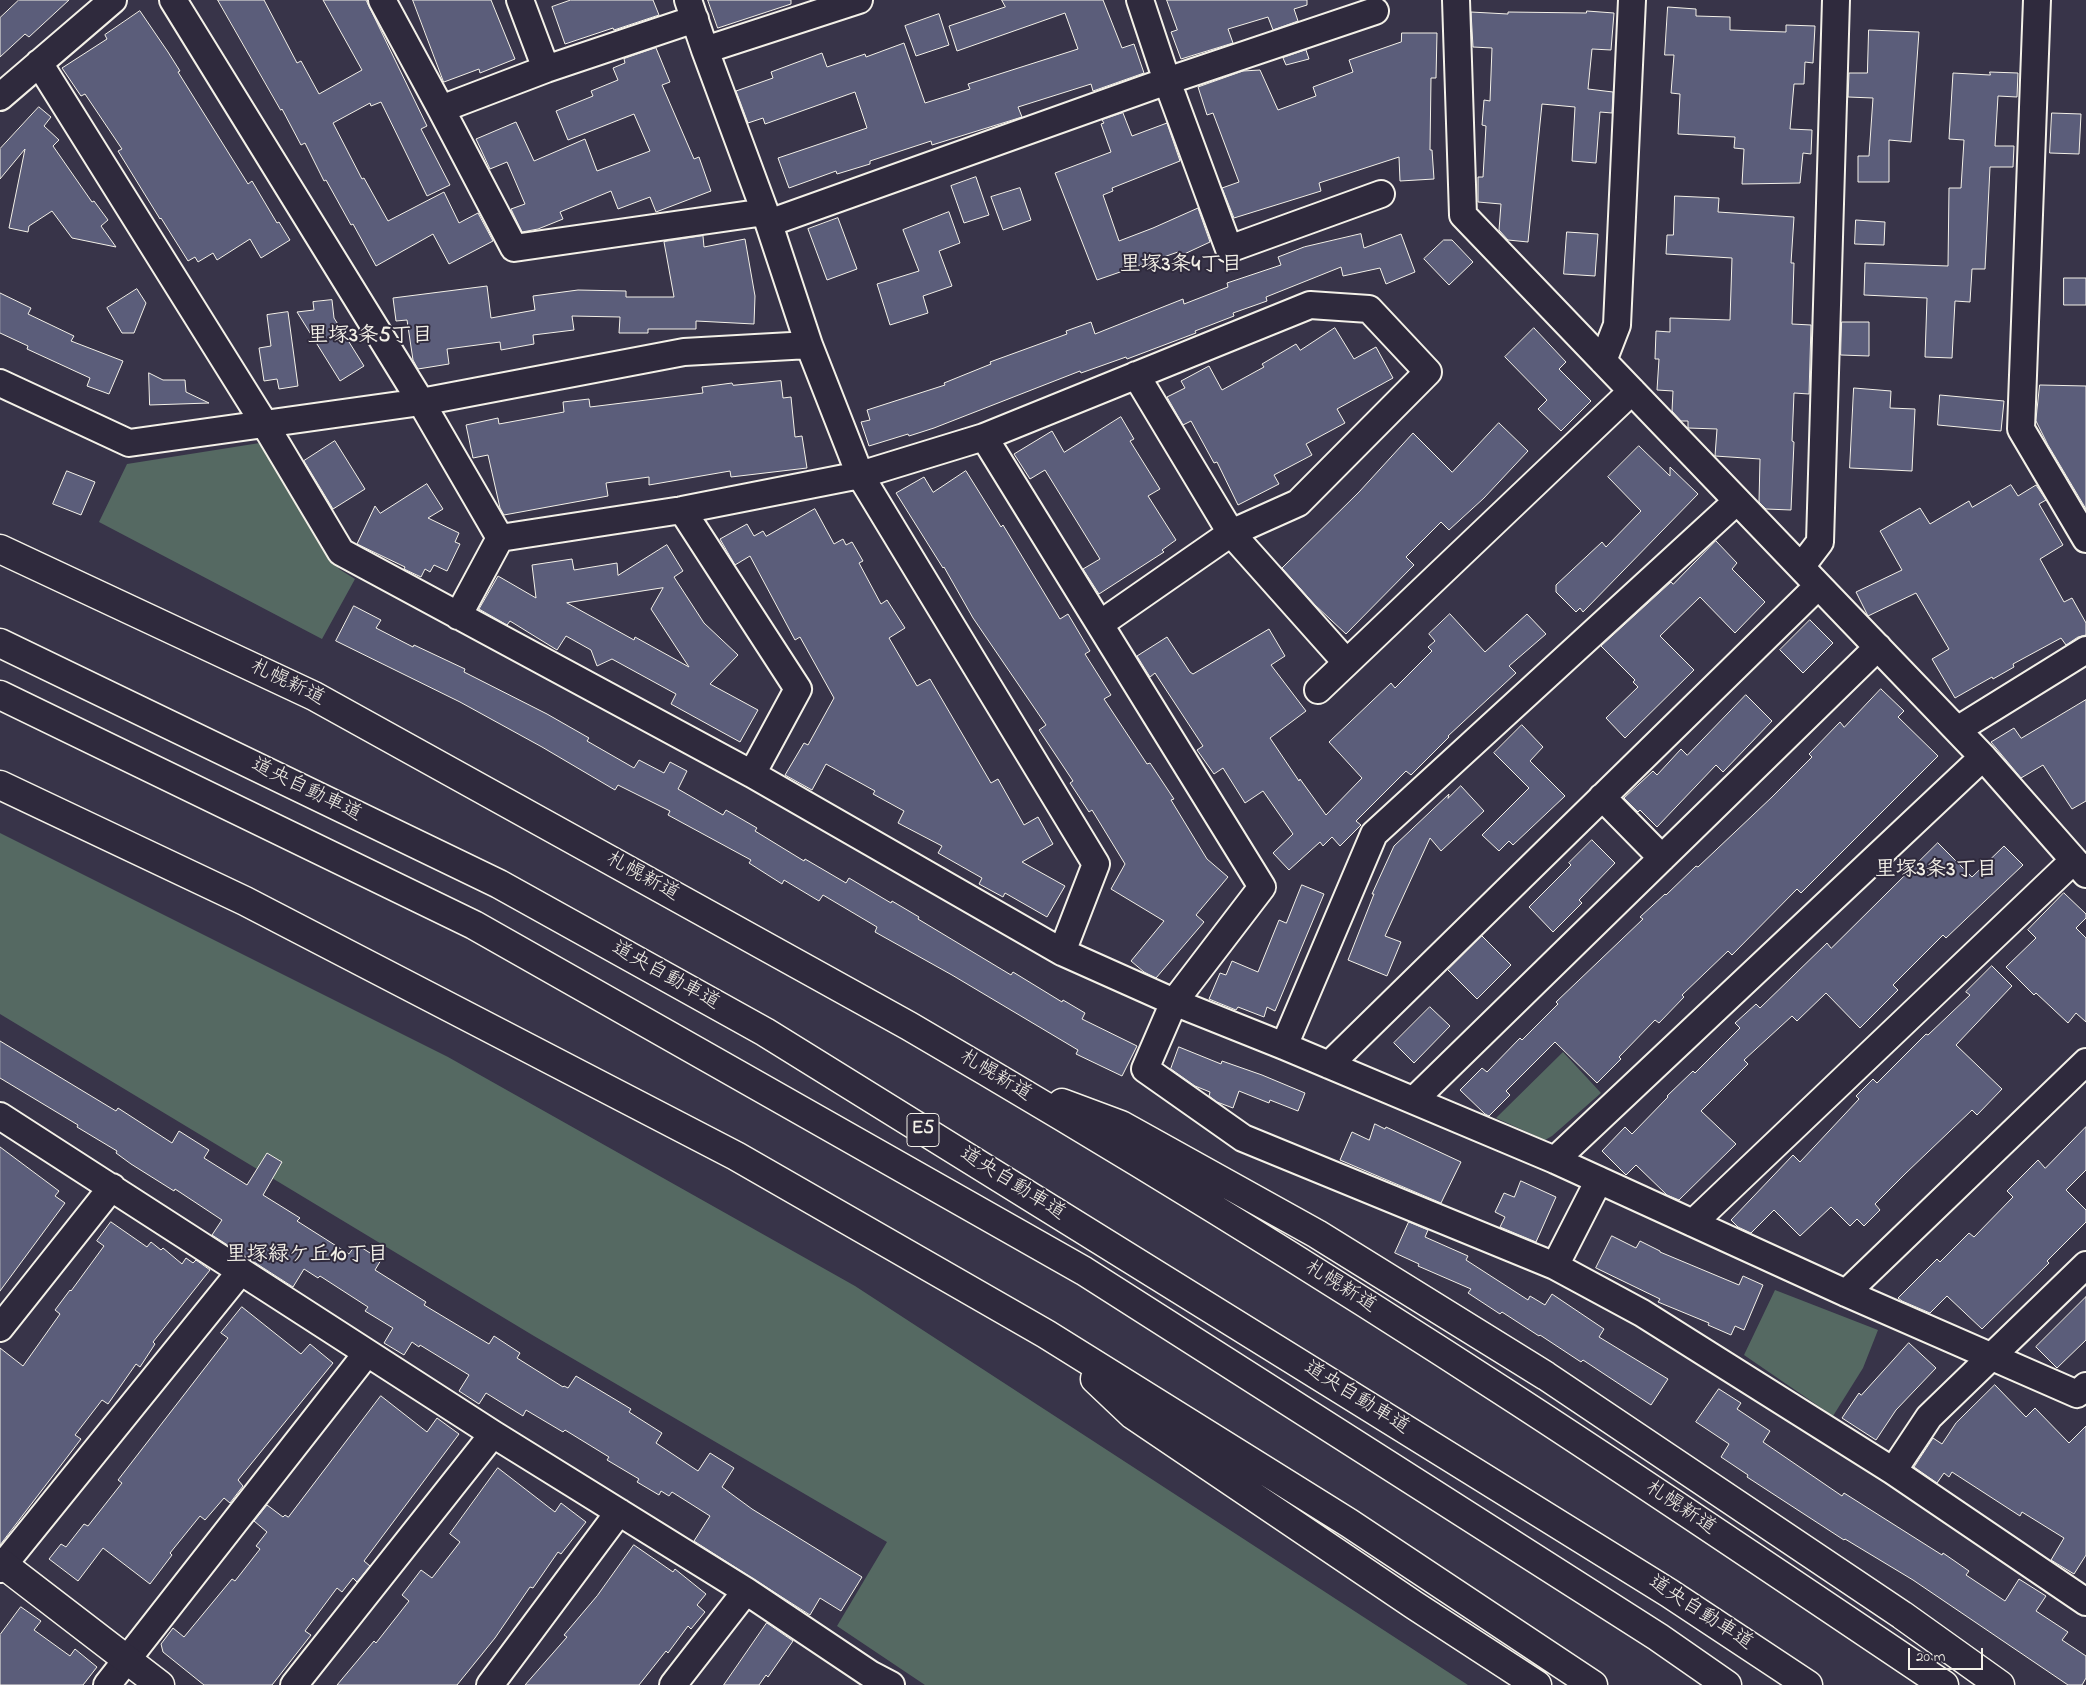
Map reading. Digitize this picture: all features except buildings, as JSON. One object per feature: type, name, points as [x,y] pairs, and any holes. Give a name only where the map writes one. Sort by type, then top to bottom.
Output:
[{"type":"main road","name":"札幌新道","points":[[0,549],[314,696],[900,1021],[996,1077],[1256,1235],[1510,1396],[1944,1685]]},
{"type":"main road","name":"道央自動車道","points":[[0,643],[499,884],[764,1032],[1669,1593],[1808,1685]]},
{"type":"main road","name":"道央自動車道","points":[[0,696],[474,925],[1084,1271],[1650,1632],[1727,1685]]},
{"type":"main road","points":[[0,785],[245,901],[727,1152],[1046,1334],[1349,1523],[1593,1685]]},
{"type":"main road","points":[[996,1077],[1121,1125],[1317,1234],[1546,1376],[1902,1615],[2000,1685]]},
{"type":"main road","points":[[1046,1334],[1133,1415],[1414,1605],[1537,1685]]},
{"type":"main road","points":[[1,1565],[160,1685]]},
{"type":"street","points":[[0,97],[113,0]]},
{"type":"street","points":[[173,0],[421,402],[500,538]]},
{"type":"street","points":[[382,0],[442,109],[514,248],[767,217],[1375,11]]},
{"type":"street","points":[[520,0],[546,69]]},
{"type":"street","points":[[1140,0],[1167,81],[1230,249],[1381,194]]},
{"type":"street","points":[[1456,0],[1463,215],[1983,757],[2080,867],[1693,1223]]},
{"type":"street","points":[[1603,361],[1617,325],[1632,0]]},
{"type":"street","points":[[1329,1065],[1602,797],[1810,577],[1820,542],[1836,0]]},
{"type":"street","points":[[2037,0],[2021,428],[2086,539]]},
{"type":"street","points":[[704,50],[845,2]]},
{"type":"street","points":[[442,109],[692,9],[704,50],[767,217],[809,345],[860,475],[1096,864],[1062,952]]},
{"type":"street","points":[[40,63],[264,423],[341,552],[752,774],[1062,952],[1174,1002],[1555,1160],[1846,1294],[2077,1394],[2086,1386]]},
{"type":"street","points":[[500,538],[682,510],[860,475],[984,437],[1310,305],[1369,309],[1428,372],[1298,503],[1231,532],[1100,624]]},
{"type":"street","points":[[0,383],[129,443],[421,402],[684,352],[809,345]]},
{"type":"street","points":[[1136,375],[1231,532],[1346,662]]},
{"type":"street","points":[[1318,690],[1632,391]]},
{"type":"street","points":[[984,437],[1262,887],[1174,1002],[1145,1069],[1243,1138],[1555,1266],[1642,1313],[1894,1471],[2086,1602]]},
{"type":"street","points":[[1284,1046],[1374,834],[1737,500]]},
{"type":"street","points":[[682,510],[798,689],[752,774]]},
{"type":"street","points":[[458,616],[500,538]]},
{"type":"street","points":[[1414,1100],[1878,647]]},
{"type":"street","points":[[1957,730],[2086,650]]},
{"type":"street","points":[[1555,1160],[1983,757]]},
{"type":"street","points":[[1602,797],[1662,858]]},
{"type":"street","points":[[1846,1294],[2086,1062]]},
{"type":"street","points":[[0,1116],[493,1434],[746,1590],[874,1681]]},
{"type":"street","points":[[1555,1266],[1599,1180]]},
{"type":"street","points":[[0,1328],[112,1187]]},
{"type":"street","points":[[1894,1471],[1929,1417],[2086,1265]]},
{"type":"street","points":[[1,1565],[241,1271]]},
{"type":"street","points":[[108,1685],[367,1353]]},
{"type":"street","points":[[294,1685],[493,1434]]},
{"type":"street","points":[[490,1685],[619,1512]]},
{"type":"street","points":[[673,1685],[746,1590]]},
{"type":"green space","points":[[266,442],[339,569],[355,579],[322,639],[99,522],[127,464]]},
{"type":"green space","points":[[0,833],[448,1057],[855,1286],[1468,1685],[925,1685],[837,1626],[887,1542],[534,1336],[0,1014]]},
{"type":"green space","points":[[1563,1052],[1601,1093],[1545,1140],[1496,1118]]},
{"type":"green space","points":[[1775,1290],[1878,1330],[1863,1368],[1833,1416],[1744,1355]]},
{"type":"district","name":"里塚3条4丁目","points":[[1181,267]]},
{"type":"district","name":"里塚3条5丁目","points":[[370,338]]},
{"type":"district","name":"里塚3条3丁目","points":[[1936,872]]},
{"type":"district","name":"里塚緑ケ丘10丁目","points":[[307,1257]]}]
